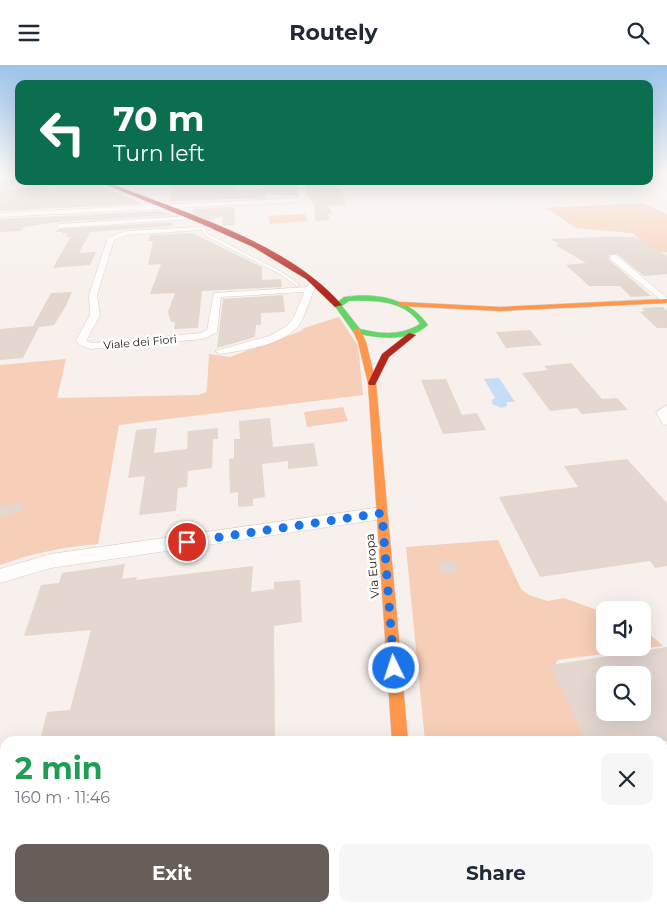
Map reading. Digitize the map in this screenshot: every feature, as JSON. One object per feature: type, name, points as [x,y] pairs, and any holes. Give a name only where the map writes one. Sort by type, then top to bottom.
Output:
[{"type":"street","points":[[0,215],[50,213]]},
{"type":"street","points":[[176,213],[190,218],[310,282],[338,305],[347,299],[500,309],[667,301]]},
{"type":"street","points":[[59,226],[190,218]]},
{"type":"street","name":"Viale dei Fiori","points":[[209,229],[126,233],[111,239],[93,295],[95,315],[81,340],[82,343],[91,346],[203,337],[212,332],[218,295],[310,282]]},
{"type":"street","points":[[613,257],[667,301]]},
{"type":"street","points":[[310,282],[341,288],[378,300]]},
{"type":"street","points":[[220,351],[237,348],[288,331],[297,320],[310,282]]},
{"type":"street","points":[[372,383],[385,357],[428,324],[420,314],[401,304]]},
{"type":"street","name":"Via Europa","points":[[338,305],[362,341],[372,383],[400,736]]},
{"type":"street","points":[[448,318],[500,309]]},
{"type":"street","points":[[357,331],[380,336],[400,337],[412,335]]},
{"type":"street","points":[[667,409],[662,412],[667,421]]},
{"type":"street","points":[[0,576],[51,561],[382,513]]},
{"type":"lane","points":[[209,229],[207,235],[281,273],[298,285]]},
{"type":"shaded area","points":[[553,213],[664,213],[667,214],[667,252],[656,253],[633,233],[576,228]]},
{"type":"shaded area","points":[[305,214],[308,221],[270,224],[268,216]]},
{"type":"shaded area","points":[[339,317],[358,346],[363,395],[119,425],[98,544],[48,551],[0,565],[0,365],[66,359],[57,398],[199,395],[206,392],[207,388],[209,354],[230,357],[301,331],[304,328]]},
{"type":"shaded area","points":[[343,407],[348,421],[307,427],[304,412]]},
{"type":"shaded area","points":[[498,540],[521,589],[529,595],[548,601],[564,598],[596,610],[596,655],[558,660],[553,668],[585,736],[425,736],[406,547]]},
{"type":"shaded area","points":[[651,636],[663,646],[651,648]]},
{"type":"water","points":[[499,378],[515,402],[507,402],[507,406],[501,408],[492,404],[492,400],[495,398],[484,379]]},
{"type":"building","points":[[129,213],[165,213],[172,215],[59,222],[24,227],[21,231],[0,232],[0,219]]},
{"type":"building","points":[[234,213],[235,225],[223,226],[222,216],[209,220],[192,214]]},
{"type":"building","points":[[315,213],[333,214],[328,214],[330,220],[315,221]]},
{"type":"building","points":[[172,222],[173,226],[90,232],[79,253],[96,252],[90,265],[53,268],[71,236],[66,237],[67,233],[56,232],[58,229]]},
{"type":"building","points":[[192,233],[262,267],[262,280],[281,279],[282,287],[202,291],[198,328],[174,329],[175,322],[171,322],[168,312],[175,293],[150,294],[161,264],[148,265],[153,241],[148,241],[150,235]]},
{"type":"building","points":[[636,237],[667,256],[667,274],[644,276],[617,254],[608,255],[609,260],[651,296],[631,297],[620,286],[589,286],[566,265],[586,263],[555,245],[559,244],[551,239]]},
{"type":"building","points":[[72,292],[54,325],[39,327],[23,358],[0,360],[0,329],[33,326],[51,293]]},
{"type":"building","points":[[283,295],[285,312],[261,313],[261,325],[256,325],[255,337],[217,348],[223,299]]},
{"type":"building","points":[[663,307],[667,311],[667,328],[657,328],[640,312],[645,311],[642,308]]},
{"type":"building","points":[[530,330],[542,345],[506,348],[496,332]]},
{"type":"building","points":[[571,363],[602,399],[617,398],[628,410],[582,414],[577,408],[550,411],[522,373],[548,370],[544,366]]},
{"type":"building","points":[[446,379],[462,415],[477,413],[486,430],[443,434],[421,380]]},
{"type":"building","points":[[270,418],[273,447],[314,443],[318,466],[288,469],[288,461],[262,464],[265,497],[253,499],[253,506],[238,507],[238,492],[230,493],[229,459],[234,458],[234,439],[240,439],[239,421]]},
{"type":"building","points":[[157,428],[154,453],[187,449],[188,431],[218,428],[218,439],[213,439],[212,468],[188,471],[187,487],[178,488],[176,511],[139,515],[145,476],[128,478],[136,430]]},
{"type":"building","points":[[627,459],[667,503],[667,566],[655,568],[650,561],[540,577],[499,497],[578,487],[564,466]]},
{"type":"building","points":[[23,503],[20,513],[0,517],[0,506]]},
{"type":"building","points":[[454,560],[459,572],[441,574],[438,562]]},
{"type":"building","points":[[125,564],[122,579],[137,577],[136,580],[253,566],[251,592],[274,589],[274,582],[300,580],[302,622],[274,626],[275,736],[41,736],[47,712],[70,710],[91,630],[24,636],[41,585],[59,583],[62,573]]},
{"type":"building","points":[[667,647],[667,736],[585,736],[550,665],[608,656],[651,656],[651,649]]},
{"type":"traffic: fast","points":[[347,299],[380,300],[401,305],[411,309],[424,325],[408,333],[392,336],[357,331],[338,305],[347,299]]},
{"type":"traffic: slow","points":[[401,304],[500,309],[667,301]]},
{"type":"traffic: slow","points":[[357,331],[362,342],[372,383],[400,736]]},
{"type":"traffic: jam","points":[[178,213],[230,234],[280,259],[309,277],[338,305]]},
{"type":"traffic: jam","points":[[372,383],[385,356],[412,335]]},
{"type":"route","points":[[187,542],[382,513],[394,668]]}]
